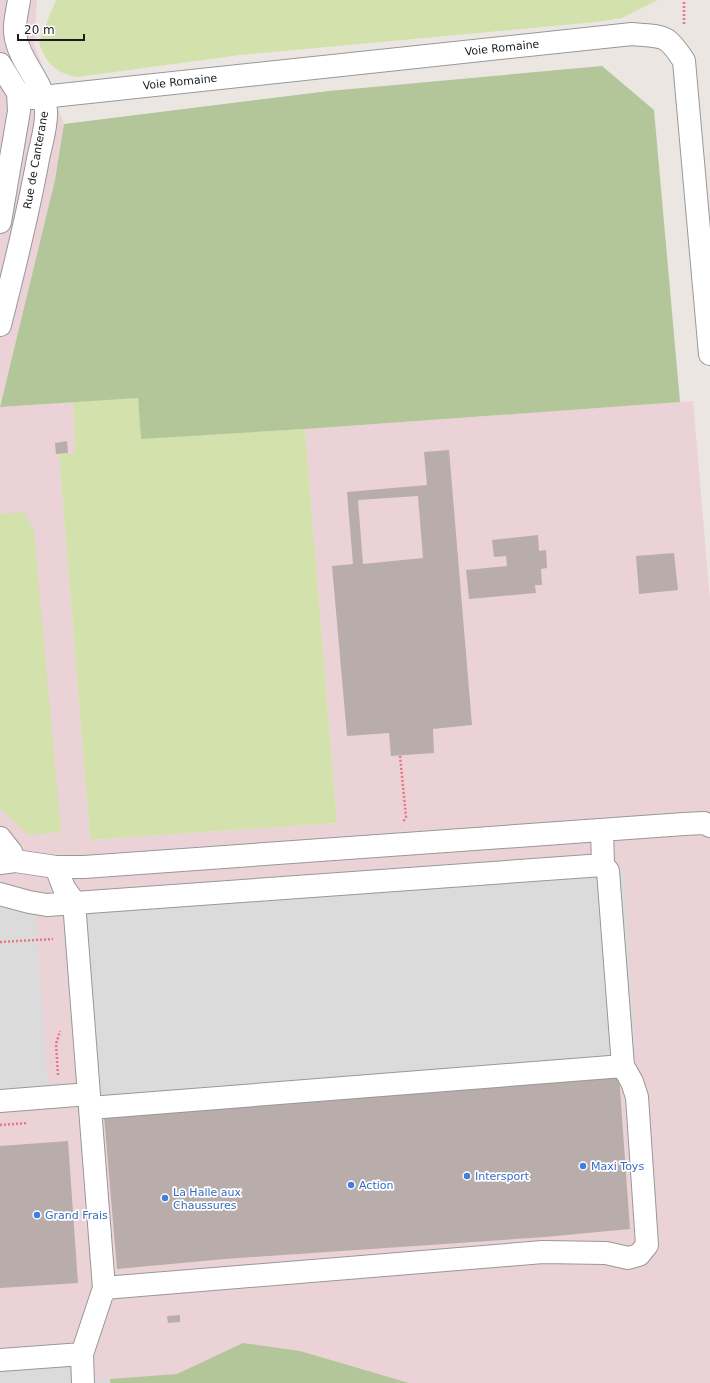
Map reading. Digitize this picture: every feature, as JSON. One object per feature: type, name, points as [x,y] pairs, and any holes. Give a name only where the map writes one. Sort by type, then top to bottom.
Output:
[{"type":"street","points":[[0,14],[16,0]]},
{"type":"street","name":"Rue de Canterane","points":[[0,324],[34,179],[46,113],[44,97],[37,79],[19,49],[15,38],[15,24],[19,0]]},
{"type":"street","name":"Voie Romaine","points":[[18,93],[33,98],[44,97],[632,34],[664,38],[669,40],[684,61],[710,354]]},
{"type":"street","points":[[0,64],[18,93],[19,111],[0,222]]},
{"type":"street","points":[[0,838],[11,852],[7,862],[84,868],[684,824],[704,823],[710,826]]},
{"type":"street","points":[[104,1288],[543,1252],[606,1253],[628,1258],[639,1255],[647,1245],[637,1097],[632,1082],[623,1066],[608,871],[603,865],[602,831]]},
{"type":"street","points":[[0,894],[47,905],[603,865]]},
{"type":"street","points":[[56,867],[64,888],[74,902],[104,1288],[82,1354],[84,1383]]},
{"type":"street","points":[[0,1101],[60,1096],[89,1101],[623,1066]]},
{"type":"street","points":[[0,1360],[82,1354]]},
{"type":"path","points":[[400,756],[406,817],[402,824]]},
{"type":"path","points":[[47,905],[52,918],[54,946]]},
{"type":"path","points":[[0,942],[53,939]]},
{"type":"path","points":[[60,1096],[56,1044],[61,1030]]},
{"type":"shaded area","points":[[0,0],[37,0],[34,44],[64,124],[55,180],[26,304],[0,404]]},
{"type":"shaded area","points":[[693,401],[710,600],[710,1383],[0,1383],[0,407],[73,402],[75,453],[59,454],[90,840],[337,823],[305,429]]},
{"type":"shaded area","points":[[624,871],[636,1058],[82,1103],[69,911]]},
{"type":"shaded area","points":[[0,880],[35,896],[49,1106],[0,1109]]},
{"type":"shaded area","points":[[92,1364],[93,1379],[110,1379],[110,1383],[0,1383],[0,1372]]},
{"type":"green space","points":[[56,0],[658,0],[622,18],[596,22],[240,55],[77,77],[63,73],[52,66],[44,55],[39,42]]},
{"type":"green space","points":[[602,66],[654,110],[680,402],[305,429],[141,439],[138,398],[0,407],[55,180],[64,124],[329,91]]},
{"type":"green space","points":[[138,398],[141,438],[305,429],[337,823],[90,840],[59,454],[75,453],[73,402]]},
{"type":"green space","points":[[24,512],[34,531],[61,832],[29,835],[0,809],[0,514]]},
{"type":"green space","points":[[243,1343],[300,1351],[409,1383],[110,1383],[110,1379],[177,1374]]},
{"type":"building","points":[[67,441],[68,453],[56,454],[55,443]]},
{"type":"building","points":[[449,450],[472,725],[433,729],[434,753],[391,756],[389,733],[347,736],[332,566],[353,564],[347,492],[427,485],[424,452]],"holes":[[[418,496],[423,558],[363,564],[358,500]]]},
{"type":"building","points":[[538,535],[539,551],[546,550],[547,568],[541,569],[542,585],[535,585],[536,593],[469,599],[466,570],[507,566],[506,556],[494,557],[492,540]]},
{"type":"building","points":[[674,553],[678,590],[639,594],[636,556]]},
{"type":"building","points":[[619,1076],[630,1229],[545,1237],[225,1259],[117,1269],[104,1116]]},
{"type":"building","name":"Grand Frais","points":[[68,1141],[78,1283],[0,1288],[0,1146]]},
{"type":"building","points":[[180,1315],[180,1322],[168,1323],[167,1316]]},
{"type":"place","name":"Maxi Toys","points":[[583,1166]]},
{"type":"place","name":"Intersport","points":[[467,1176]]},
{"type":"place","name":"Action","points":[[351,1185]]},
{"type":"place","name":"La Halle aux Chaussures","points":[[165,1198]]},
{"type":"place","name":"Grand Frais","points":[[37,1215]]}]
